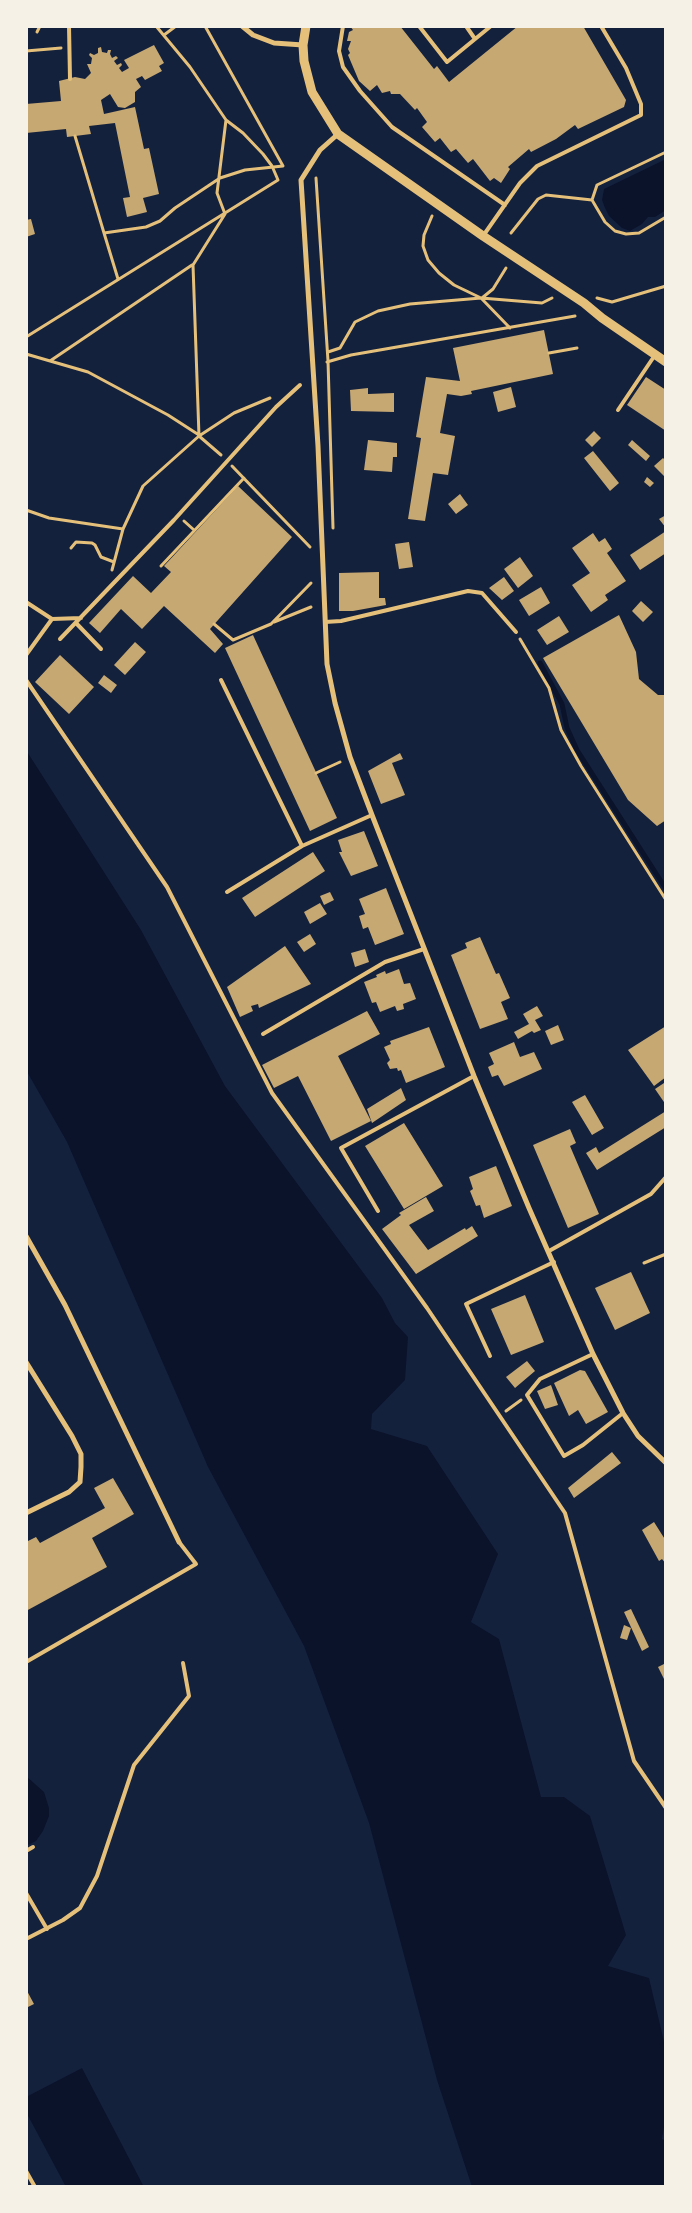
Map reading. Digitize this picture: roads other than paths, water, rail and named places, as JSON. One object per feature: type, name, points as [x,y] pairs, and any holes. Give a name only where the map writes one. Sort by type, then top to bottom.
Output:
[{"type":"street","points":[[242,26],[253,35],[274,43],[303,45]]},
{"type":"street","points":[[306,26],[303,45],[304,61],[312,92],[338,134],[483,236],[584,303],[602,318],[666,362]]},
{"type":"street","points":[[338,134],[320,150],[301,180],[318,446],[327,664],[335,703],[350,757],[424,949],[474,1076],[549,1251],[594,1354],[623,1413],[638,1436],[666,1463]]},
{"type":"street","points":[[26,1236],[65,1305],[179,1542]]},
{"type":"street","points":[[26,1362],[72,1436],[81,1454],[80,1482],[69,1492],[26,1513]]},
{"type":"lane","points":[[68,26],[70,79]]},
{"type":"lane","points":[[343,26],[340,51],[343,67],[360,91],[392,127],[505,205]]},
{"type":"lane","points":[[419,26],[447,62],[491,26]]},
{"type":"lane","points":[[466,26],[475,39]]},
{"type":"lane","points":[[483,236],[520,183],[537,166],[641,115],[641,104],[626,68],[601,26]]},
{"type":"lane","points":[[618,410],[655,355]]},
{"type":"lane","points":[[60,639],[276,407],[300,385]]},
{"type":"lane","points":[[325,622],[341,621],[468,591],[482,593],[516,632]]},
{"type":"lane","points":[[26,602],[52,619],[81,618]]},
{"type":"lane","points":[[26,655],[52,619]]},
{"type":"lane","points":[[76,623],[101,648]]},
{"type":"lane","points":[[26,680],[167,887],[272,1093],[427,1308],[565,1513],[634,1761],[666,1808]]},
{"type":"lane","points":[[221,680],[302,846]]},
{"type":"lane","points":[[227,892],[302,846],[372,815]]},
{"type":"lane","points":[[263,1034],[384,962],[424,949]]},
{"type":"lane","points":[[378,1211],[341,1148],[474,1076]]},
{"type":"lane","points":[[549,1251],[652,1194],[666,1177]]},
{"type":"lane","points":[[490,1356],[466,1304],[554,1262]]},
{"type":"lane","points":[[594,1354],[540,1379],[527,1395],[564,1456],[583,1445],[623,1413]]},
{"type":"lane","points":[[26,1662],[196,1564],[179,1542]]},
{"type":"lane","points":[[26,1939],[63,1920],[80,1908],[97,1876],[134,1765],[189,1696],[183,1663]]},
{"type":"lane","points":[[26,1851],[33,1847]]},
{"type":"lane","points":[[26,1894],[47,1928]]},
{"type":"lane","points":[[26,2171],[35,2187]]},
{"type":"water","points":[[666,159],[666,210],[655,217],[648,217],[642,224],[630,231],[622,228],[609,216],[605,208],[602,200],[604,189]]},
{"type":"water","points":[[26,750],[141,930],[225,1086],[382,1298],[395,1323],[408,1337],[405,1380],[372,1414],[371,1429],[427,1446],[498,1554],[471,1622],[499,1639],[541,1797],[564,1797],[590,1816],[626,1935],[608,1966],[649,1978],[666,2050],[666,2115],[662,2139],[666,2141],[666,2187],[472,2187],[437,2080],[369,1823],[304,1646],[208,1467],[67,1142],[26,1070]]},
{"type":"water","points":[[26,1776],[44,1792],[49,1808],[49,1816],[43,1831],[36,1841],[26,1846]]},
{"type":"water","points":[[82,2068],[144,2187],[66,2187],[26,2112],[26,2097]]},
{"type":"waterway","points":[[540,663],[562,704],[567,728],[577,750],[666,889]]}]
